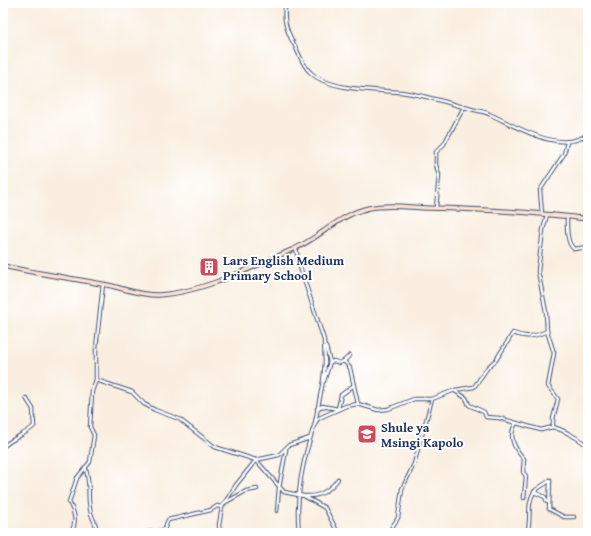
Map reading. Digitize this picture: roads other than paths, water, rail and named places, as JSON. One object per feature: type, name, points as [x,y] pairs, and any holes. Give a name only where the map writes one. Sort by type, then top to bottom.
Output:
[{"type":"main road","points":[[3,266],[62,278],[103,284],[142,294],[158,295],[210,284],[296,248],[313,239],[342,218],[354,212],[377,207],[436,208],[542,214],[588,219]]},
{"type":"street","points":[[286,3],[284,22],[292,40],[310,73],[321,79],[358,90],[401,92],[464,107],[489,114],[513,127],[533,134],[567,142],[588,134]]},
{"type":"street","points":[[436,208],[439,175],[436,165],[436,152],[444,144],[464,107]]},
{"type":"street","points":[[542,214],[540,190],[564,154],[567,142]]},
{"type":"street","points":[[547,215],[543,230],[538,271],[546,312],[547,331],[554,353],[548,386],[558,399],[553,419],[553,428]]},
{"type":"street","points":[[567,216],[570,247],[578,250],[588,247]]},
{"type":"street","points":[[296,248],[299,264],[330,362],[323,381]]},
{"type":"street","points":[[71,533],[75,522],[74,512],[69,502],[70,497],[77,478],[90,462],[94,435],[90,427],[90,418],[92,391],[96,380],[96,348],[103,284]]},
{"type":"street","points":[[315,423],[319,418],[338,409],[358,404],[378,410],[388,409],[414,399],[432,399],[455,390],[474,387],[488,367],[496,360],[513,333],[522,337],[535,337],[547,331]]},
{"type":"street","points":[[298,533],[299,480],[315,423],[323,381],[325,363],[324,340]]},
{"type":"street","points":[[330,362],[334,361],[339,363],[344,361],[350,355]]},
{"type":"street","points":[[344,361],[350,368],[358,404]]},
{"type":"street","points":[[96,380],[132,392],[149,407],[178,419],[215,447],[256,460],[284,492],[304,496],[325,508],[338,533]]},
{"type":"street","points":[[338,409],[341,395],[354,384]]},
{"type":"street","points":[[455,390],[466,398],[469,404],[484,412],[486,417],[499,418],[541,430],[553,428],[564,430],[568,435],[588,447]]},
{"type":"street","points":[[3,447],[10,440],[24,434],[34,426],[33,409],[26,398]]},
{"type":"street","points":[[388,533],[398,518],[402,489],[414,464],[432,399]]},
{"type":"street","points":[[319,401],[325,406],[338,409]]},
{"type":"street","points":[[317,409],[325,406]]},
{"type":"street","points":[[516,423],[513,430],[512,439],[514,446],[524,459],[523,472],[526,476],[524,498]]},
{"type":"street","points":[[220,533],[219,525],[222,507],[236,485],[256,460],[279,455],[289,445],[310,438]]},
{"type":"street","points":[[277,511],[279,488],[286,449]]},
{"type":"street","points":[[85,467],[89,483],[90,511],[95,520],[98,533]]},
{"type":"street","points":[[304,496],[322,494],[338,479]]},
{"type":"street","points":[[527,533],[530,519],[529,504],[534,492],[550,480],[548,504]]},
{"type":"street","points":[[226,502],[243,492],[257,489]]},
{"type":"street","points":[[534,492],[545,497],[549,509],[552,512],[564,517],[574,518]]},
{"type":"street","points":[[136,533],[145,531],[156,533],[164,530],[168,520],[211,510],[217,506],[222,507]]},
{"type":"place","name":"Lars English Medium Primary School","points":[[209,267]]},
{"type":"place","name":"Shule ya Msingi Kapolo","points":[[367,434]]}]
